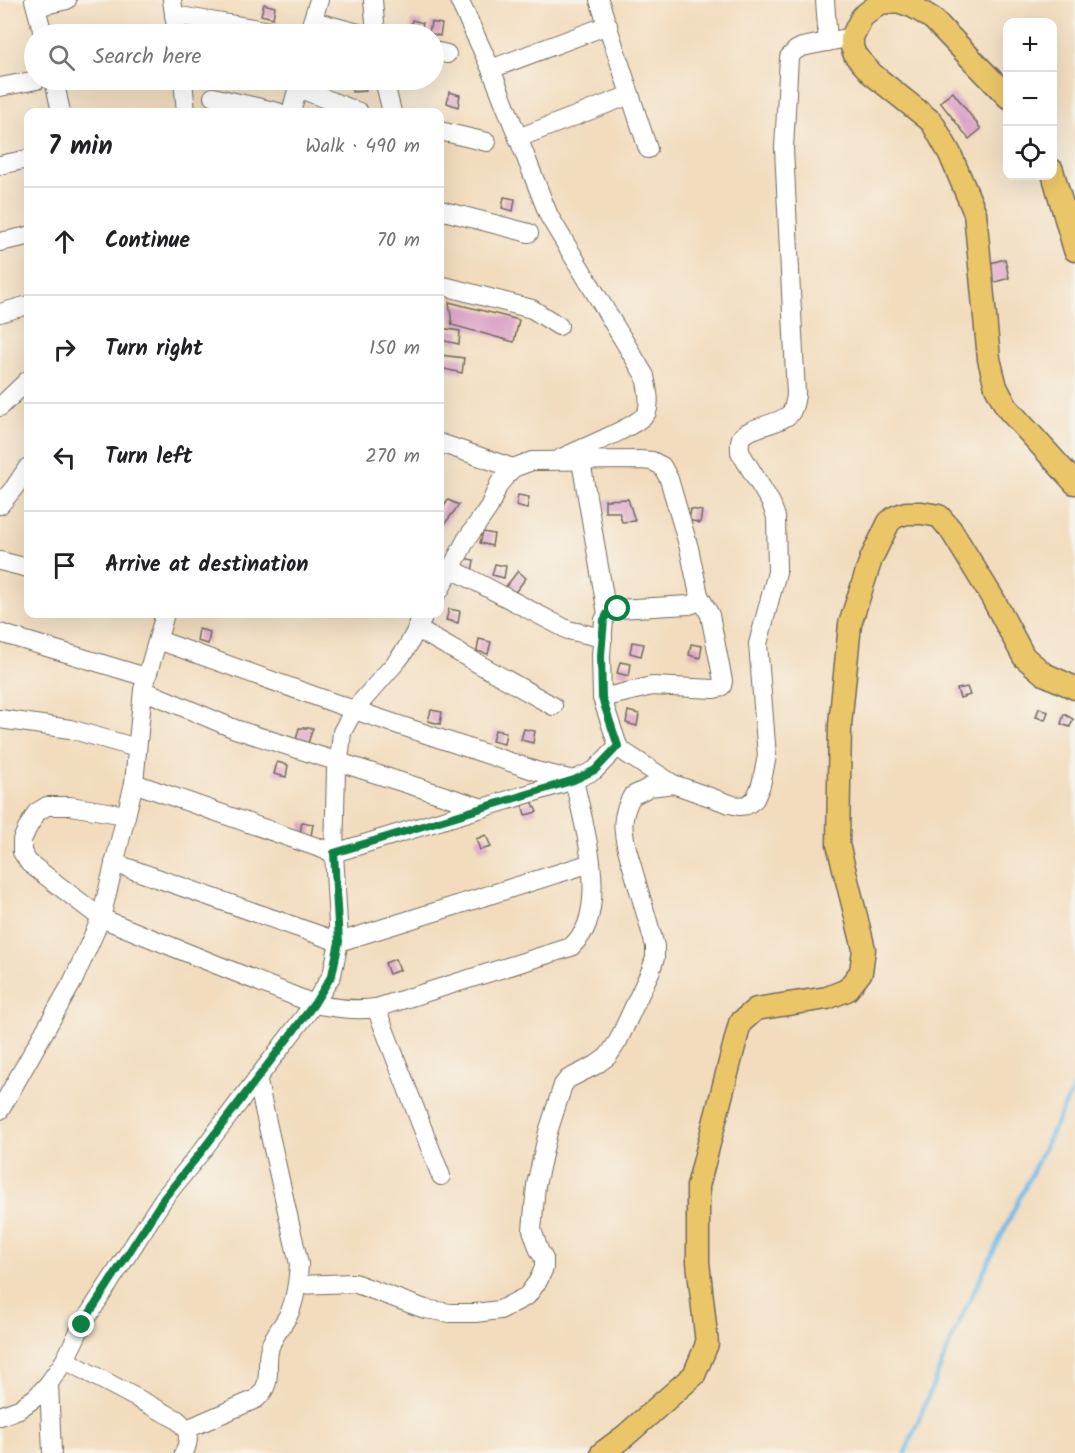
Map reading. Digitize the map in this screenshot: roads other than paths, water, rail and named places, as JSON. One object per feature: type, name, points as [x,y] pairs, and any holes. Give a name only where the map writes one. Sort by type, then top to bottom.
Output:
[{"type":"main road","points":[[1003,93],[933,19],[914,7],[898,2],[880,3],[862,17],[852,37],[855,55],[872,74],[932,122],[950,154],[975,213],[989,359],[996,387],[1007,408],[1075,483]]},
{"type":"main road","points":[[1056,180],[1075,250]]},
{"type":"main road","points":[[602,1453],[625,1436],[694,1375],[706,1344],[698,1262],[698,1186],[740,1023],[756,1009],[827,998],[847,990],[861,972],[864,949],[838,844],[840,725],[850,624],[872,559],[889,522],[906,513],[939,516],[951,530],[986,588],[1024,657],[1044,674],[1075,688]]},
{"type":"street","points":[[40,24],[35,3],[67,0]]},
{"type":"street","points":[[311,24],[319,0]]},
{"type":"street","points":[[373,0],[375,24]]},
{"type":"street","points":[[459,0],[492,69],[549,216],[645,376],[650,403],[646,415],[554,461]]},
{"type":"street","points":[[599,0],[648,149]]},
{"type":"street","points":[[825,0],[828,42]]},
{"type":"street","points":[[175,24],[173,8],[244,24]]},
{"type":"street","points":[[492,69],[608,25]]},
{"type":"street","points":[[581,461],[607,614],[604,620],[601,655],[602,698],[618,746],[673,784],[730,804],[747,805],[755,799],[767,756],[758,644],[777,572],[776,517],[771,502],[740,452],[739,445],[741,437],[746,433],[781,421],[792,412],[796,395],[784,148],[789,57],[802,47],[852,37]]},
{"type":"street","points":[[0,87],[24,82]]},
{"type":"street","points":[[56,90],[60,108]]},
{"type":"street","points":[[184,90],[186,108]]},
{"type":"street","points":[[292,108],[297,90]]},
{"type":"street","points":[[312,90],[351,108]]},
{"type":"street","points":[[386,90],[391,108]]},
{"type":"street","points":[[518,138],[630,95]]},
{"type":"street","points":[[213,97],[261,108]]},
{"type":"street","points":[[444,132],[487,142]]},
{"type":"street","points":[[0,165],[24,160]]},
{"type":"street","points":[[444,211],[529,233]]},
{"type":"street","points":[[0,242],[24,237]]},
{"type":"street","points":[[444,286],[532,309],[559,326]]},
{"type":"street","points":[[0,313],[24,306]]},
{"type":"street","points":[[0,407],[24,384]]},
{"type":"street","points":[[444,444],[513,468]]},
{"type":"street","points":[[444,581],[465,540],[489,507],[499,484],[513,468],[532,461],[652,460],[662,466],[669,479],[683,525],[699,595],[710,615],[723,681],[722,686],[714,689],[652,686],[602,698]]},
{"type":"street","points":[[0,505],[21,490]]},
{"type":"street","points":[[0,561],[24,567]]},
{"type":"street","points":[[450,568],[568,630],[603,638]]},
{"type":"street","points":[[607,614],[618,609],[694,604],[698,601],[699,595]]},
{"type":"street","points":[[0,1110],[73,981],[101,918],[134,783],[145,684],[164,618]]},
{"type":"street","points":[[0,1416],[19,1409],[36,1397],[49,1383],[65,1360],[82,1325],[164,1198],[314,1004],[332,975],[339,942],[334,853],[336,770],[342,732],[354,710],[398,660],[420,619],[553,706]]},
{"type":"street","points":[[0,633],[145,684],[235,729],[483,808]]},
{"type":"street","points":[[158,640],[354,710],[536,771],[574,780]]},
{"type":"street","points":[[0,719],[70,729],[137,748]]},
{"type":"street","points":[[134,783],[334,853],[574,780],[595,770],[618,746]]},
{"type":"street","points":[[126,815],[70,806],[47,806],[37,812],[28,827],[22,840],[22,852],[29,863],[101,918],[314,1004],[362,1010],[376,1008],[571,947],[579,940],[587,926],[592,906],[591,863],[574,780]]},
{"type":"street","points":[[298,1285],[354,1283],[425,1309],[450,1313],[500,1310],[527,1296],[544,1268],[544,1259],[532,1230],[536,1185],[548,1132],[563,1085],[568,1079],[596,1065],[608,1056],[618,1041],[655,958],[655,946],[625,841],[623,817],[632,796],[650,787],[673,784]]},
{"type":"street","points":[[114,863],[339,942],[591,863]]},
{"type":"street","points":[[376,1008],[441,1176]]},
{"type":"street","points":[[187,1429],[256,1399],[263,1393],[267,1386],[269,1349],[289,1315],[298,1285],[299,1264],[257,1078]]},
{"type":"street","points":[[65,1360],[176,1419],[187,1429],[187,1446],[184,1453]]},
{"type":"street","points":[[49,1383],[52,1453]]},
{"type":"waterway","points":[[905,1453],[959,1322],[1075,1085]]}]
